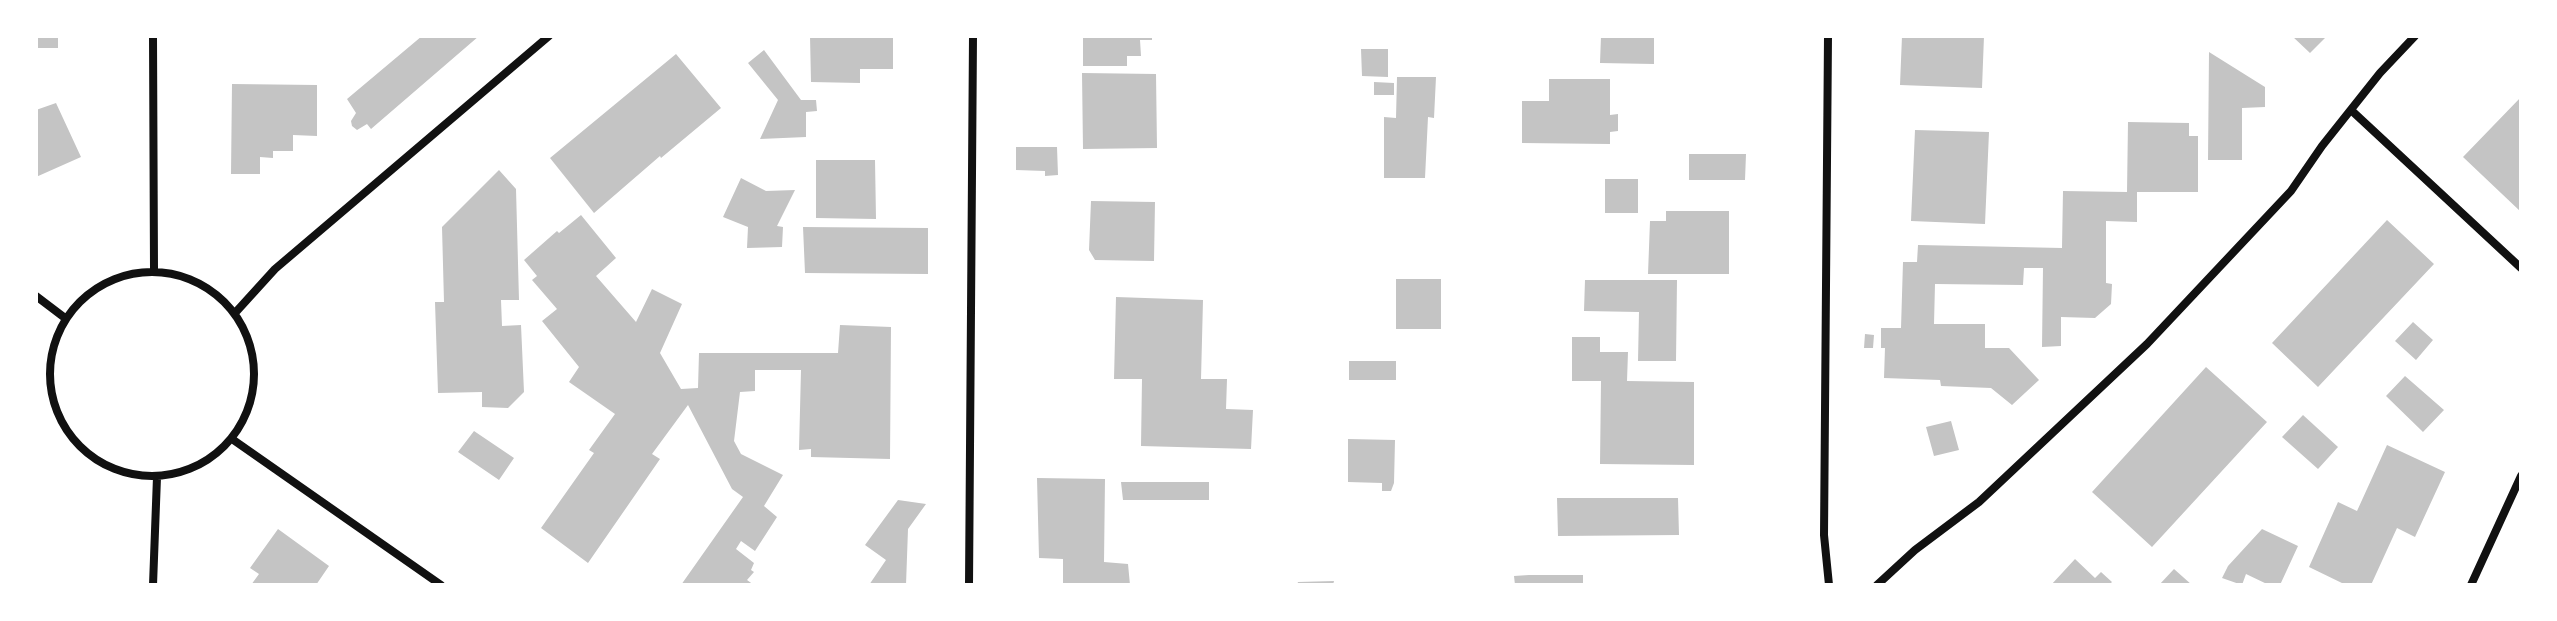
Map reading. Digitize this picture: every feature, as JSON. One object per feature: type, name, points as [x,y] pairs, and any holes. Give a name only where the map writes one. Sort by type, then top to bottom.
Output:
[{"type":"street","points":[[153,36],[154,270]]},
{"type":"street","points":[[235,313],[275,269],[549,36]]},
{"type":"street","points":[[969,585],[973,36]]},
{"type":"street","points":[[1828,36],[1824,535],[1829,585]]},
{"type":"street","points":[[1877,585],[1915,550],[1979,502],[2147,344],[2291,191],[2380,73],[2415,36]]},
{"type":"street","points":[[2351,110],[2521,268]]},
{"type":"street","points":[[154,270],[184,277],[213,290],[235,313],[250,343],[255,377],[249,410],[232,439],[210,458],[185,471],[157,477],[125,473],[95,461],[72,439],[56,412],[49,381],[52,348],[65,318],[88,292],[119,276],[154,270]]},
{"type":"street","points":[[36,296],[65,318]]},
{"type":"street","points":[[36,379],[49,381]]},
{"type":"street","points":[[232,439],[441,585]]},
{"type":"street","points":[[2471,585],[2521,476]]},
{"type":"street","points":[[153,585],[157,477]]},
{"type":"building","points":[[36,36],[58,36],[58,48],[36,48]]},
{"type":"building","points":[[422,36],[479,36],[371,129],[367,124],[357,130],[351,121],[356,113],[347,99]]},
{"type":"building","points":[[810,36],[893,36],[893,69],[860,69],[860,83],[811,82]]},
{"type":"building","points":[[1083,36],[1152,36],[1152,40],[1140,40],[1141,56],[1127,56],[1127,66],[1083,66]]},
{"type":"building","points":[[1601,36],[1654,36],[1654,64],[1600,63]]},
{"type":"building","points":[[1902,36],[1984,36],[1982,88],[1900,85]]},
{"type":"building","points":[[2292,36],[2327,36],[2310,53]]},
{"type":"building","points":[[1361,49],[1388,49],[1388,77],[1362,76]]},
{"type":"building","points":[[764,50],[801,100],[816,100],[817,111],[806,112],[806,137],[760,139],[778,100],[748,63]]},
{"type":"building","points":[[2209,52],[2265,87],[2265,107],[2242,108],[2242,160],[2208,160]]},
{"type":"building","points":[[676,54],[721,108],[594,213],[550,158]]},
{"type":"building","points":[[1082,73],[1156,74],[1157,148],[1083,149]]},
{"type":"building","points":[[1397,77],[1436,77],[1434,118],[1428,117],[1425,178],[1384,178],[1384,117],[1396,118]]},
{"type":"building","points":[[1549,79],[1610,79],[1610,115],[1618,114],[1618,131],[1610,132],[1610,144],[1522,143],[1522,101],[1549,101]]},
{"type":"building","points":[[1374,82],[1394,83],[1394,95],[1374,95]]},
{"type":"building","points":[[232,84],[317,85],[317,136],[293,135],[293,151],[273,151],[273,158],[260,157],[260,174],[231,174]]},
{"type":"building","points":[[2521,97],[2521,212],[2463,157]]},
{"type":"building","points":[[56,103],[81,157],[36,177],[36,110]]},
{"type":"building","points":[[2128,122],[2189,123],[2189,136],[2198,136],[2198,192],[2137,192],[2137,222],[2106,221],[2106,283],[2112,284],[2111,304],[2095,318],[2061,317],[2061,346],[2042,347],[2043,268],[2024,268],[2023,285],[1935,284],[1934,324],[1985,324],[1985,348],[2009,348],[2039,380],[2012,405],[1991,388],[1941,386],[1940,380],[1884,378],[1885,348],[1881,348],[1881,328],[1901,328],[1903,262],[1917,262],[1918,245],[2062,248],[2063,191],[2127,192]]},
{"type":"building","points":[[1915,130],[1989,132],[1985,224],[1911,221]]},
{"type":"building","points":[[1016,147],[1057,147],[1058,175],[1045,176],[1045,171],[1016,170]]},
{"type":"building","points":[[1689,154],[1746,154],[1745,180],[1689,180]]},
{"type":"building","points":[[816,160],[875,160],[876,219],[816,218]]},
{"type":"building","points":[[499,170],[516,189],[519,300],[501,300],[502,326],[521,325],[524,392],[508,408],[482,407],[482,392],[438,393],[435,302],[444,302],[442,227]]},
{"type":"building","points":[[741,178],[766,191],[795,190],[777,226],[783,227],[782,247],[747,248],[748,227],[723,217]]},
{"type":"building","points":[[1605,179],[1638,179],[1638,213],[1605,213]]},
{"type":"building","points":[[1091,201],[1155,202],[1154,261],[1095,260],[1089,250]]},
{"type":"building","points":[[1666,211],[1729,211],[1729,274],[1648,274],[1650,221],[1666,221]]},
{"type":"building","points":[[581,215],[616,258],[596,276],[636,322],[652,289],[682,304],[660,353],[681,389],[698,388],[699,353],[838,353],[840,325],[891,327],[890,459],[811,457],[811,449],[799,450],[801,370],[755,370],[755,391],[740,392],[734,441],[741,454],[783,475],[764,506],[777,517],[755,551],[741,541],[736,549],[754,563],[751,570],[754,572],[747,580],[754,585],[681,585],[743,497],[732,489],[688,405],[652,454],[660,459],[588,563],[541,528],[594,453],[589,450],[615,414],[569,382],[579,367],[542,321],[557,309],[532,280],[537,276],[524,260]]},
{"type":"building","points":[[2387,220],[2434,264],[2318,387],[2272,343]]},
{"type":"building","points":[[803,227],[928,228],[928,274],[805,273]]},
{"type":"building","points":[[1396,279],[1441,279],[1441,329],[1396,329]]},
{"type":"building","points":[[1585,280],[1677,280],[1676,361],[1638,361],[1639,312],[1584,311]]},
{"type":"building","points":[[1116,297],[1203,300],[1201,379],[1227,379],[1226,409],[1253,410],[1251,449],[1141,446],[1142,379],[1114,379]]},
{"type":"building","points":[[2413,322],[2433,340],[2416,360],[2395,341]]},
{"type":"building","points":[[1865,334],[1874,335],[1873,348],[1864,348]]},
{"type":"building","points":[[1572,337],[1600,337],[1600,352],[1628,352],[1627,381],[1694,382],[1694,465],[1600,464],[1601,381],[1572,381]]},
{"type":"building","points":[[1349,361],[1396,361],[1396,380],[1349,380]]},
{"type":"building","points":[[2206,367],[2267,422],[2152,547],[2092,492]]},
{"type":"building","points":[[2405,376],[2444,410],[2423,432],[2386,396]]},
{"type":"building","points":[[2303,415],[2338,447],[2318,469],[2282,437]]},
{"type":"building","points":[[1951,421],[1959,450],[1934,456],[1926,427]]},
{"type":"building","points":[[474,431],[514,458],[499,480],[458,452]]},
{"type":"building","points":[[1348,439],[1395,440],[1391,491],[1382,491],[1382,483],[1348,482]]},
{"type":"building","points":[[2387,445],[2445,472],[2415,537],[2397,528],[2371,585],[2346,585],[2309,567],[2338,502],[2357,511]]},
{"type":"building","points":[[1037,478],[1105,479],[1104,562],[1128,564],[1130,585],[1063,585],[1063,559],[1039,558]]},
{"type":"building","points":[[1121,482],[1209,482],[1209,500],[1123,500]]},
{"type":"building","points":[[1557,498],[1678,498],[1679,535],[1558,536]]},
{"type":"building","points":[[898,500],[926,504],[908,529],[906,585],[869,585],[886,560],[865,545]]},
{"type":"building","points":[[278,529],[329,566],[316,585],[251,585],[259,574],[250,568]]},
{"type":"building","points":[[2262,529],[2298,546],[2280,585],[2269,585],[2246,574],[2242,585],[2222,578],[2228,566]]},
{"type":"building","points":[[2075,559],[2095,578],[2101,572],[2112,582],[2109,585],[2051,585]]},
{"type":"building","points":[[2174,569],[2192,585],[2159,585]]},
{"type":"building","points":[[1583,575],[1583,585],[1515,585],[1514,576]]},
{"type":"building","points":[[1334,581],[1333,585],[1297,585],[1298,582]]}]
